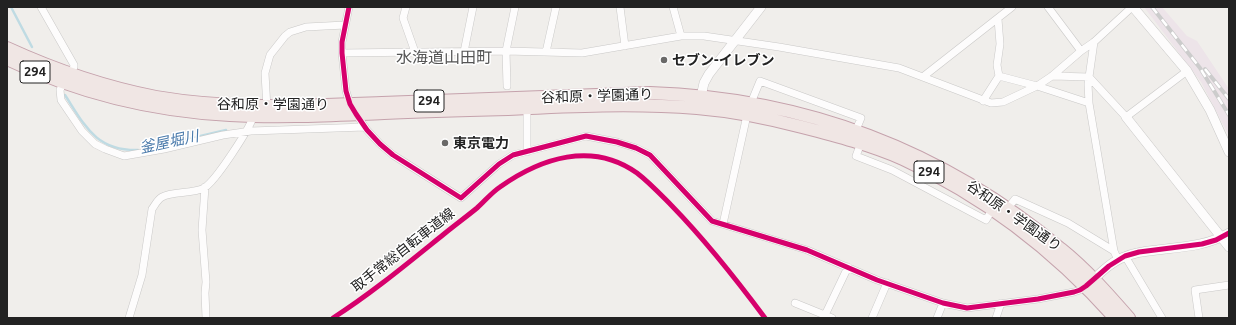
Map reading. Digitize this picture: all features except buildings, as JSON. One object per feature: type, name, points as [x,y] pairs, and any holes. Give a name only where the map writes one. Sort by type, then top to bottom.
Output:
[{"type":"highway","name":"谷和原・学園通り","points":[[7,48],[66,78],[104,95],[157,106],[214,114],[267,111],[302,116],[353,109],[650,93],[701,96],[750,103],[815,117],[856,130],[903,149],[1031,238],[1090,283],[1129,318]]},
{"type":"highway","name":"谷和原・学園通り","points":[[7,59],[66,78]]},
{"type":"highway","name":"谷和原・学園通り","points":[[353,109],[527,108],[570,105],[698,108],[780,121],[830,134],[861,143],[971,184],[1008,208],[1062,249],[1090,283],[1115,318]]},
{"type":"street","points":[[41,7],[74,65],[66,78],[60,93],[61,100],[82,131],[95,144],[105,150],[124,156],[164,149],[223,134],[365,127]]},
{"type":"street","points":[[348,7],[342,42],[342,53],[346,91],[353,109],[365,127],[380,144],[393,155],[462,198],[499,164],[513,155],[586,136],[617,142],[636,148],[650,155],[712,221],[807,250],[887,283],[943,303],[967,308],[1038,299],[1074,292],[1090,283],[1122,258],[1139,252],[1202,244],[1225,235]]},
{"type":"street","points":[[406,7],[403,18],[415,52]]},
{"type":"street","points":[[464,52],[473,7]]},
{"type":"street","points":[[507,86],[506,51],[515,7]]},
{"type":"street","points":[[546,52],[556,7]]},
{"type":"street","points":[[620,7],[625,46]]},
{"type":"street","points":[[674,7],[681,36]]},
{"type":"street","points":[[698,108],[709,74],[761,7]]},
{"type":"street","points":[[924,76],[1012,7]]},
{"type":"street","points":[[1048,7],[1080,51]]},
{"type":"street","points":[[342,53],[506,51],[582,53],[681,36],[704,36],[898,68],[924,76],[991,103],[1003,102],[1037,86],[1052,76],[1080,51],[1094,42],[1133,7],[1187,71],[1210,110],[1229,152]]},
{"type":"street","points":[[984,101],[999,76],[997,65],[1000,44],[998,19]]},
{"type":"street","points":[[267,111],[265,73],[270,55],[285,36],[290,32],[306,27],[345,25]]},
{"type":"street","points":[[1094,42],[1088,84],[1089,103],[1114,250]]},
{"type":"street","points":[[1126,117],[1187,71]]},
{"type":"street","points":[[999,76],[1037,86],[1089,103]]},
{"type":"street","points":[[1052,76],[1090,77],[1126,117],[1225,235],[1229,247]]},
{"type":"street","points":[[750,103],[760,81],[861,118],[856,130]]},
{"type":"street","points":[[527,108],[527,152]]},
{"type":"street","points":[[128,318],[142,275],[152,209],[163,197],[205,187],[218,175],[245,132],[254,111]]},
{"type":"street","points":[[723,224],[747,115]]},
{"type":"street","points":[[861,143],[856,156],[892,170],[986,220],[992,210]]},
{"type":"street","points":[[928,188],[936,171]]},
{"type":"street","points":[[205,187],[202,230],[206,282],[206,318]]},
{"type":"street","points":[[1008,208],[1016,199],[1068,223],[1114,250],[1122,258],[1162,318]]},
{"type":"street","points":[[795,303],[828,317],[848,267]]},
{"type":"street","points":[[872,318],[887,283]]},
{"type":"street","points":[[1199,318],[1195,290],[1229,286]]},
{"type":"street","points":[[936,318],[943,303]]},
{"type":"street","points":[[996,318],[1001,303]]},
{"type":"shaded area","points":[[1144,7],[1162,7],[1187,36],[1197,41],[1229,89],[1229,136],[1201,82]]},
{"type":"waterway","name":"釜屋堀川","points":[[11,7],[32,47]]},
{"type":"waterway","name":"釜屋堀川","points":[[65,95],[86,126],[102,141],[112,146],[138,150]]},
{"type":"waterway","name":"釜屋堀川","points":[[145,149],[226,130]]},
{"type":"railway","points":[[1152,7],[1200,68],[1229,115]]},
{"type":"railway","points":[[1205,69],[1229,99]]},
{"type":"cycle path","points":[[349,7],[342,42],[342,53],[346,91],[350,104],[367,130],[380,144],[393,155],[461,198],[499,164],[513,155],[586,136],[617,142],[636,148],[650,155],[712,221],[807,250],[877,280],[943,303],[967,308],[1038,299],[1074,292],[1086,286],[1109,266],[1125,256],[1139,252],[1202,244],[1216,240],[1229,233]]},
{"type":"cycle path","name":"取手常総自転車道線","points":[[333,318],[390,278],[477,208],[497,189],[532,168],[550,161],[567,157],[585,156],[602,158],[620,163],[637,173],[646,181],[685,219],[732,275],[765,318]]},
{"type":"place","name":"セブン-イレブン","points":[[664,60]]},
{"type":"place","name":"東京電力","points":[[445,143]]},
{"type":"district","name":"水海道山田町","points":[[444,58]]}]
